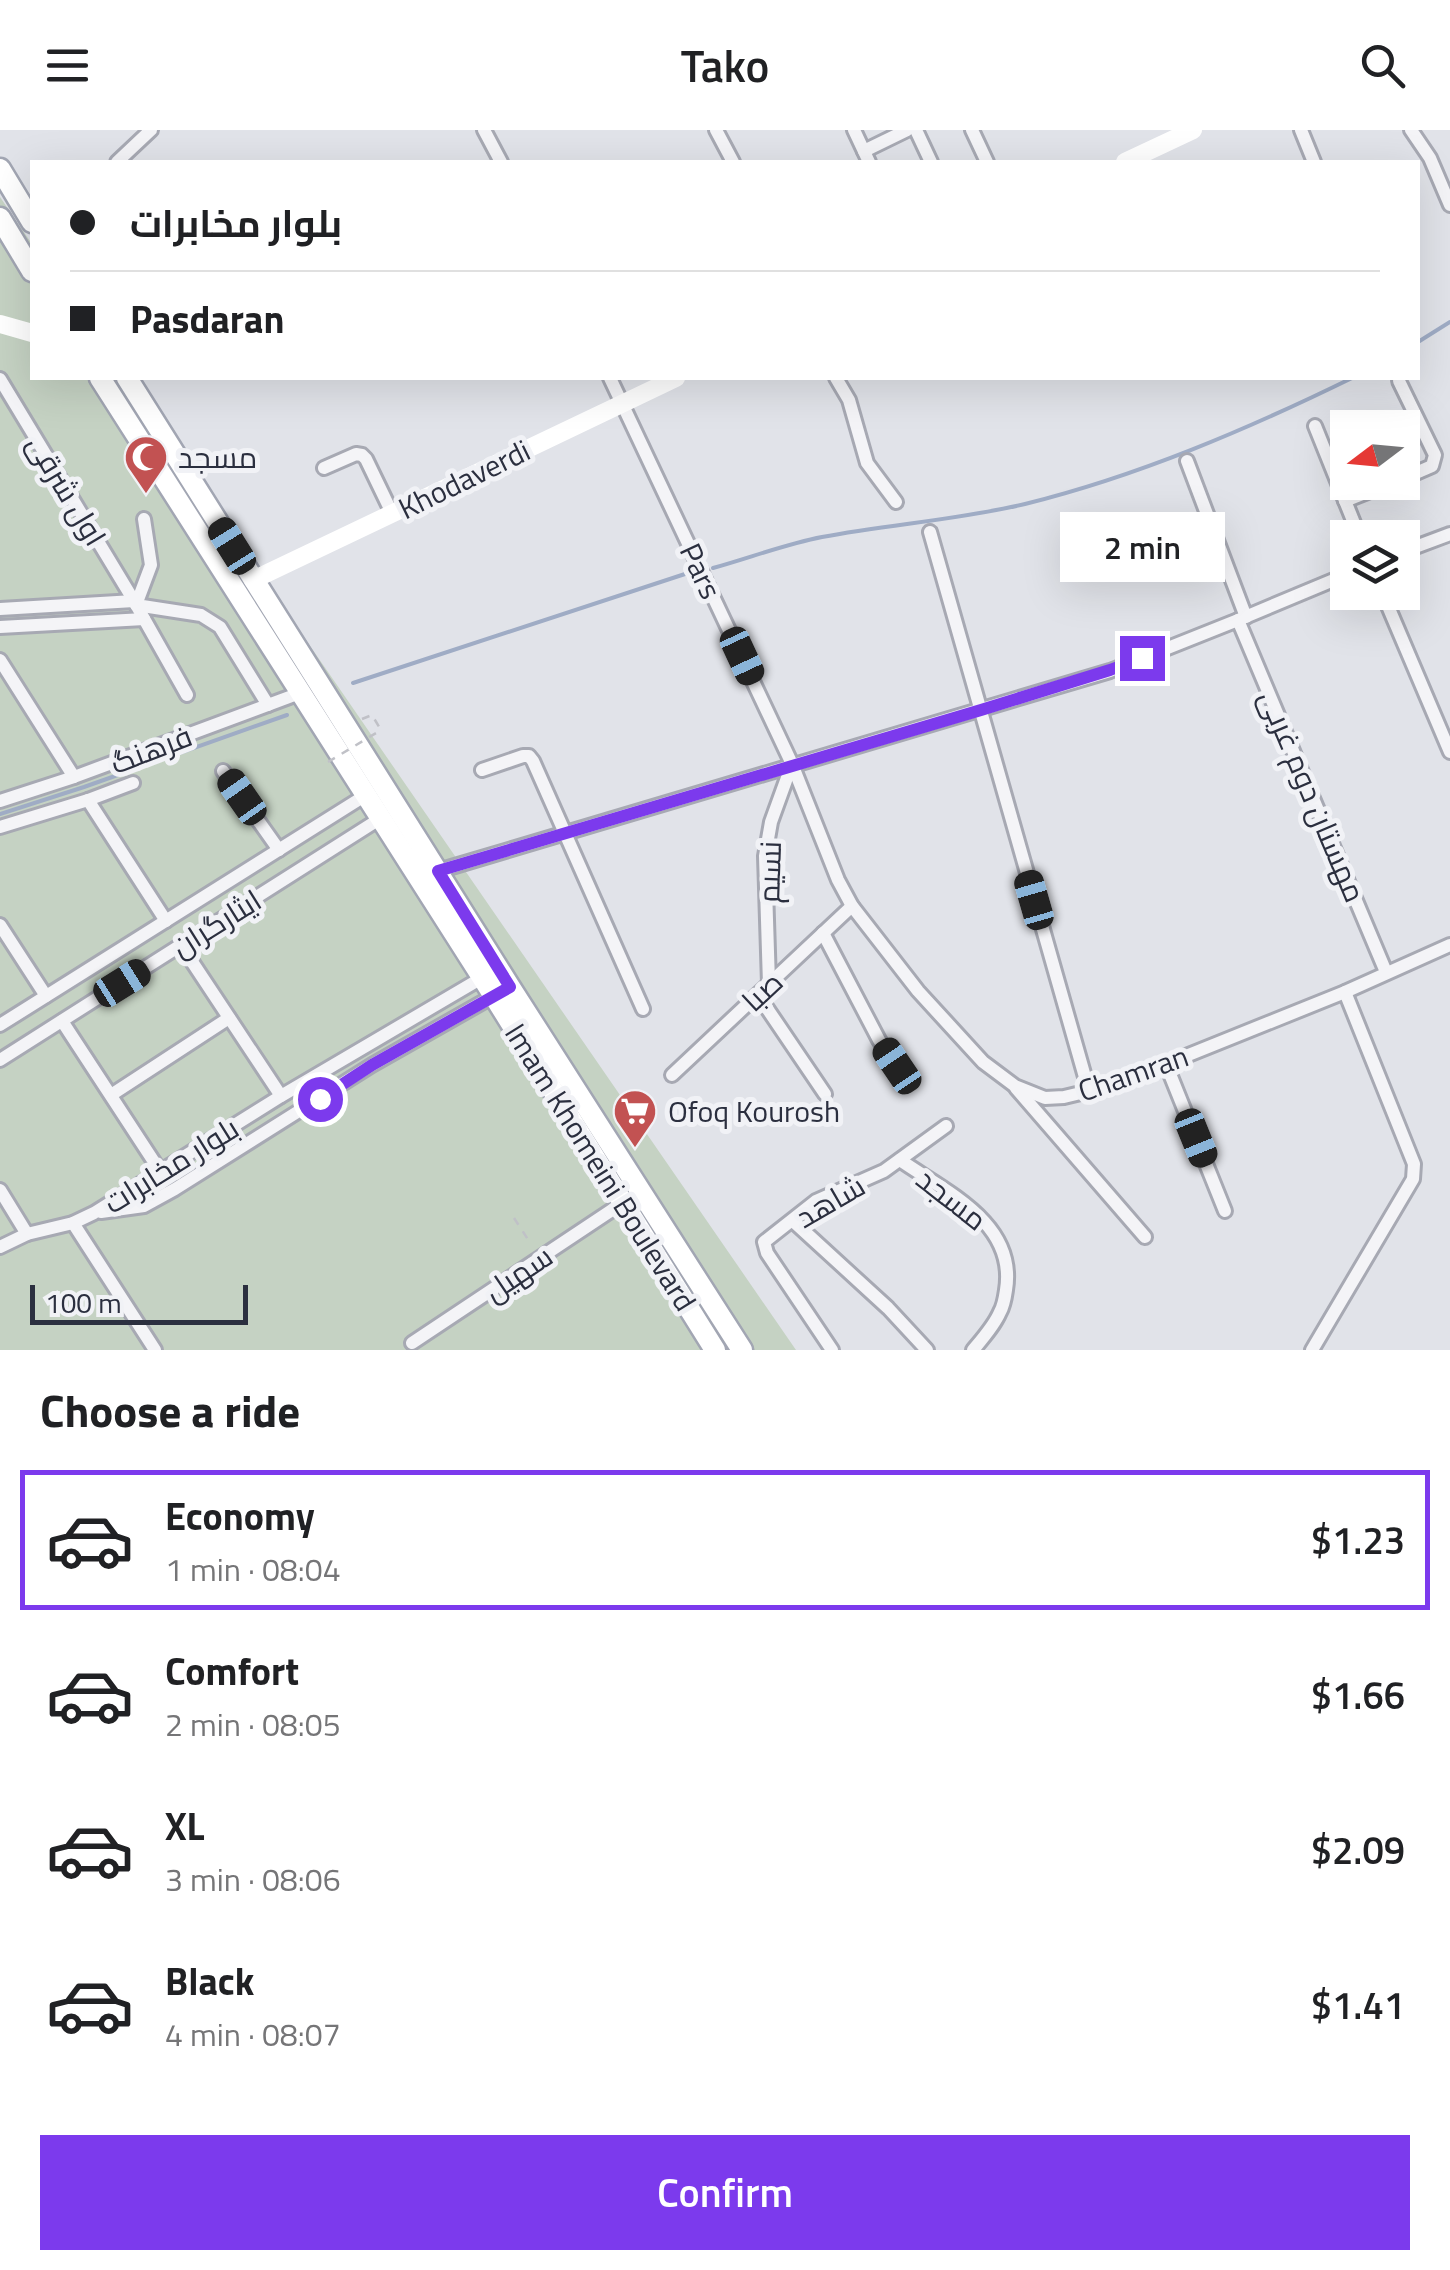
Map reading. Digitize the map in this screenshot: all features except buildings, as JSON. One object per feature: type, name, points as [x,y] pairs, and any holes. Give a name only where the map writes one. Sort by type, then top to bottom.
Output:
[{"type":"main road","points":[[0,169],[30,219]]},
{"type":"main road","points":[[0,218],[30,268]]},
{"type":"main road","name":"Imam Khomeini Boulevard","points":[[101,380],[381,818],[490,972],[742,1350]]},
{"type":"main road","name":"Imam Khomeini Boulevard","points":[[128,380],[438,871],[490,972]]},
{"type":"main road","name":"Imam Khomeini Boulevard","points":[[502,991],[714,1350]]},
{"type":"street","points":[[484,130],[500,160]]},
{"type":"street","points":[[716,130],[732,160]]},
{"type":"street","points":[[854,130],[867,157],[907,130]]},
{"type":"street","points":[[916,130],[929,160]]},
{"type":"street","points":[[972,130],[987,160]]},
{"type":"street","points":[[1130,160],[1194,130]]},
{"type":"street","points":[[1300,130],[1313,160]]},
{"type":"street","points":[[1412,130],[1430,158],[1450,205]]},
{"type":"street","points":[[119,160],[145,132]]},
{"type":"street","points":[[0,324],[30,332]]},
{"type":"street","name":"اول شرقی","points":[[0,380],[186,695]]},
{"type":"street","name":"Pars","points":[[611,380],[792,764]]},
{"type":"street","name":"Khodaverdi","points":[[253,580],[672,380]]},
{"type":"street","points":[[837,380],[849,400],[866,463],[896,502]]},
{"type":"street","points":[[1399,381],[1413,410]]},
{"type":"street","points":[[1420,424],[1435,454],[1432,466],[1420,471]]},
{"type":"street","points":[[1314,426],[1352,520]]},
{"type":"street","points":[[324,468],[362,454],[392,513]]},
{"type":"street","name":"مهستان دوم غربی","points":[[1187,461],[1242,619],[1386,972]]},
{"type":"street","points":[[135,603],[151,565],[144,519]]},
{"type":"street","points":[[930,532],[1088,1091]]},
{"type":"street","points":[[1420,545],[1450,534]]},
{"type":"street","points":[[438,871],[1110,670],[1330,582]]},
{"type":"street","points":[[0,609],[135,603],[202,616],[220,627],[268,705]]},
{"type":"street","points":[[1390,610],[1450,752]]},
{"type":"street","points":[[0,627],[144,619]]},
{"type":"street","points":[[0,660],[74,777]]},
{"type":"street","name":"فرهنگ","points":[[0,801],[300,693]]},
{"type":"street","points":[[482,770],[529,756],[644,1009]]},
{"type":"street","name":"Chamran","points":[[792,764],[852,906],[918,991],[983,1062],[1015,1086],[1044,1098],[1088,1091],[1166,1064],[1450,945]]},
{"type":"street","name":"نسیم","points":[[769,984],[766,856],[771,822],[792,764]]},
{"type":"street","points":[[223,771],[279,850]]},
{"type":"street","points":[[0,827],[133,783]]},
{"type":"street","name":"ایثارگران","points":[[0,1025],[366,795]]},
{"type":"street","points":[[88,800],[166,921]]},
{"type":"street","name":"ایثارگران","points":[[0,1060],[381,818]]},
{"type":"street","name":"صبا","points":[[672,1075],[852,906]]},
{"type":"street","points":[[0,925],[46,996]]},
{"type":"street","points":[[823,933],[879,1040],[897,1066]]},
{"type":"street","points":[[181,945],[280,1096]]},
{"type":"street","name":"بلوار مخابرات","points":[[94,1213],[280,1096],[490,972]]},
{"type":"street","name":"بلوار مخابرات","points":[[94,1213],[144,1206],[372,1065],[502,991]]},
{"type":"street","points":[[1312,1350],[1413,1179],[1414,1164],[1345,992]]},
{"type":"street","points":[[758,995],[825,1094]]},
{"type":"street","points":[[111,1095],[229,1018]]},
{"type":"street","points":[[62,1020],[160,1171]]},
{"type":"street","points":[[1166,1064],[1226,1211]]},
{"type":"street","points":[[1015,1086],[1145,1238]]},
{"type":"street","name":"شاهد","points":[[832,1350],[767,1253],[764,1242],[816,1201],[884,1171],[946,1126]]},
{"type":"street","name":"مسجد","points":[[900,1160],[966,1204],[994,1231],[1009,1268],[1002,1308],[973,1350]]},
{"type":"street","points":[[0,1190],[27,1234]]},
{"type":"street","name":"سهیل","points":[[412,1344],[624,1202]]},
{"type":"street","points":[[0,1246],[94,1213]]},
{"type":"street","points":[[793,1221],[888,1308],[927,1350]]},
{"type":"street","points":[[73,1223],[155,1350]]},
{"type":"path","points":[[328,762],[381,730],[372,715]]},
{"type":"path","points":[[514,1218],[539,1258]]},
{"type":"green space","points":[[0,197],[30,241],[30,380],[126,380],[796,1350],[0,1350]]},
{"type":"waterway","points":[[1420,341],[1450,322]]},
{"type":"waterway","points":[[713,568],[822,537],[975,514],[1067,493],[1192,450],[1348,380]]},
{"type":"waterway","points":[[353,683],[688,573]]},
{"type":"waterway","points":[[0,814],[287,715]]},
{"type":"place","name":"مسجد","points":[[146,495]]},
{"type":"place","name":"Ofoq Kourosh","points":[[635,1149]]},
{"type":"route","points":[[320,1099],[510,987],[438,871],[981,710],[1142,658]]}]
